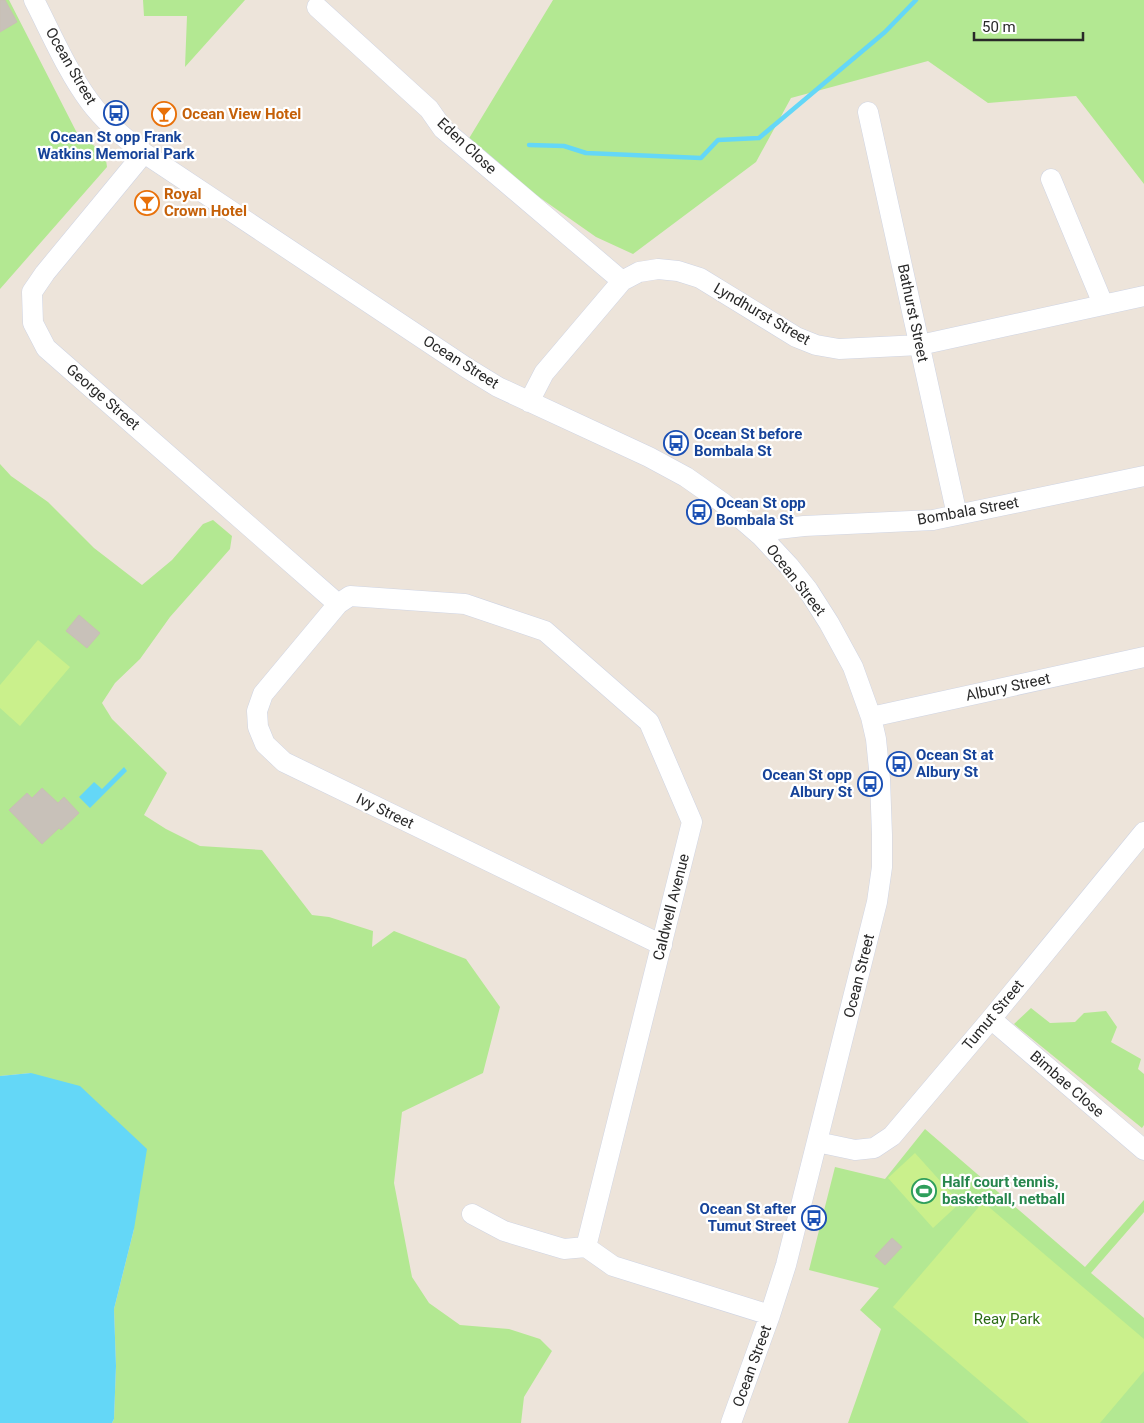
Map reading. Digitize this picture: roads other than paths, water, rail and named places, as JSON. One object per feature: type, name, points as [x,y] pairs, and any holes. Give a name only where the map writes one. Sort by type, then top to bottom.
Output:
[{"type":"street","name":"Ocean Street","points":[[34,0],[76,82],[90,103],[118,132],[144,153],[498,387],[649,457],[686,477],[723,503],[762,536],[808,590],[829,623],[853,668],[871,717],[876,739],[880,779],[882,867],[877,902],[786,1265],[731,1423]]},
{"type":"street","name":"Eden Close","points":[[317,7],[429,109],[443,128],[622,281]]},
{"type":"street","name":"Bathurst Street","points":[[868,112],[957,515]]},
{"type":"street","name":"George Street","points":[[144,153],[45,273],[32,292],[33,323],[46,348],[338,604]]},
{"type":"street","points":[[1051,179],[1103,304]]},
{"type":"street","name":"Lyndhurst Street","points":[[529,402],[544,373],[622,281],[639,272],[658,269],[678,271],[700,278],[796,337],[816,345],[839,349],[920,345],[1144,296]]},
{"type":"street","name":"Bombala Street","points":[[762,536],[777,529],[804,526],[933,520],[1144,476]]},
{"type":"street","name":"Caldwell Avenue","points":[[338,604],[350,596],[465,604],[545,631],[649,722],[692,822],[586,1247]]},
{"type":"street","name":"Ivy Street","points":[[338,604],[263,694],[257,711],[258,727],[265,744],[284,762],[662,944]]},
{"type":"street","name":"Albury Street","points":[[871,717],[1144,657]]},
{"type":"street","name":"Tumut Street","points":[[817,1142],[855,1150],[874,1148],[892,1136],[991,1019],[1144,832]]},
{"type":"street","name":"Bimbae Close","points":[[991,1019],[1144,1150]]},
{"type":"street","points":[[472,1214],[504,1231],[564,1249],[586,1247],[613,1266],[770,1315]]},
{"type":"water","points":[[124,767],[127,771],[90,808],[79,797],[94,782],[102,789]]},
{"type":"water","points":[[31,1073],[80,1086],[147,1149],[134,1229],[114,1309],[116,1366],[114,1419],[112,1423],[0,1423],[0,1076]]},
{"type":"waterway","points":[[529,145],[564,146],[586,153],[701,158],[718,140],[759,138],[885,32],[916,0]]},
{"type":"place","name":"Ocean St opp Frank Watkins Memorial Park","points":[[116,113]]},
{"type":"place","name":"Ocean View Hotel","points":[[164,114]]},
{"type":"place","name":"Royal Crown Hotel","points":[[147,203]]},
{"type":"place","name":"Ocean St before Bombala St","points":[[676,443]]},
{"type":"place","name":"Ocean St opp Bombala St","points":[[699,512]]},
{"type":"place","name":"Ocean St at Albury St","points":[[899,764]]},
{"type":"place","name":"Ocean St opp Albury St","points":[[870,784]]},
{"type":"place","name":"Half court tennis, basketball, netball","points":[[924,1191]]},
{"type":"place","name":"Ocean St after Tumut Street","points":[[814,1218]]},
{"type":"park label","name":"Reay Park","points":[[1007,1319]]}]
